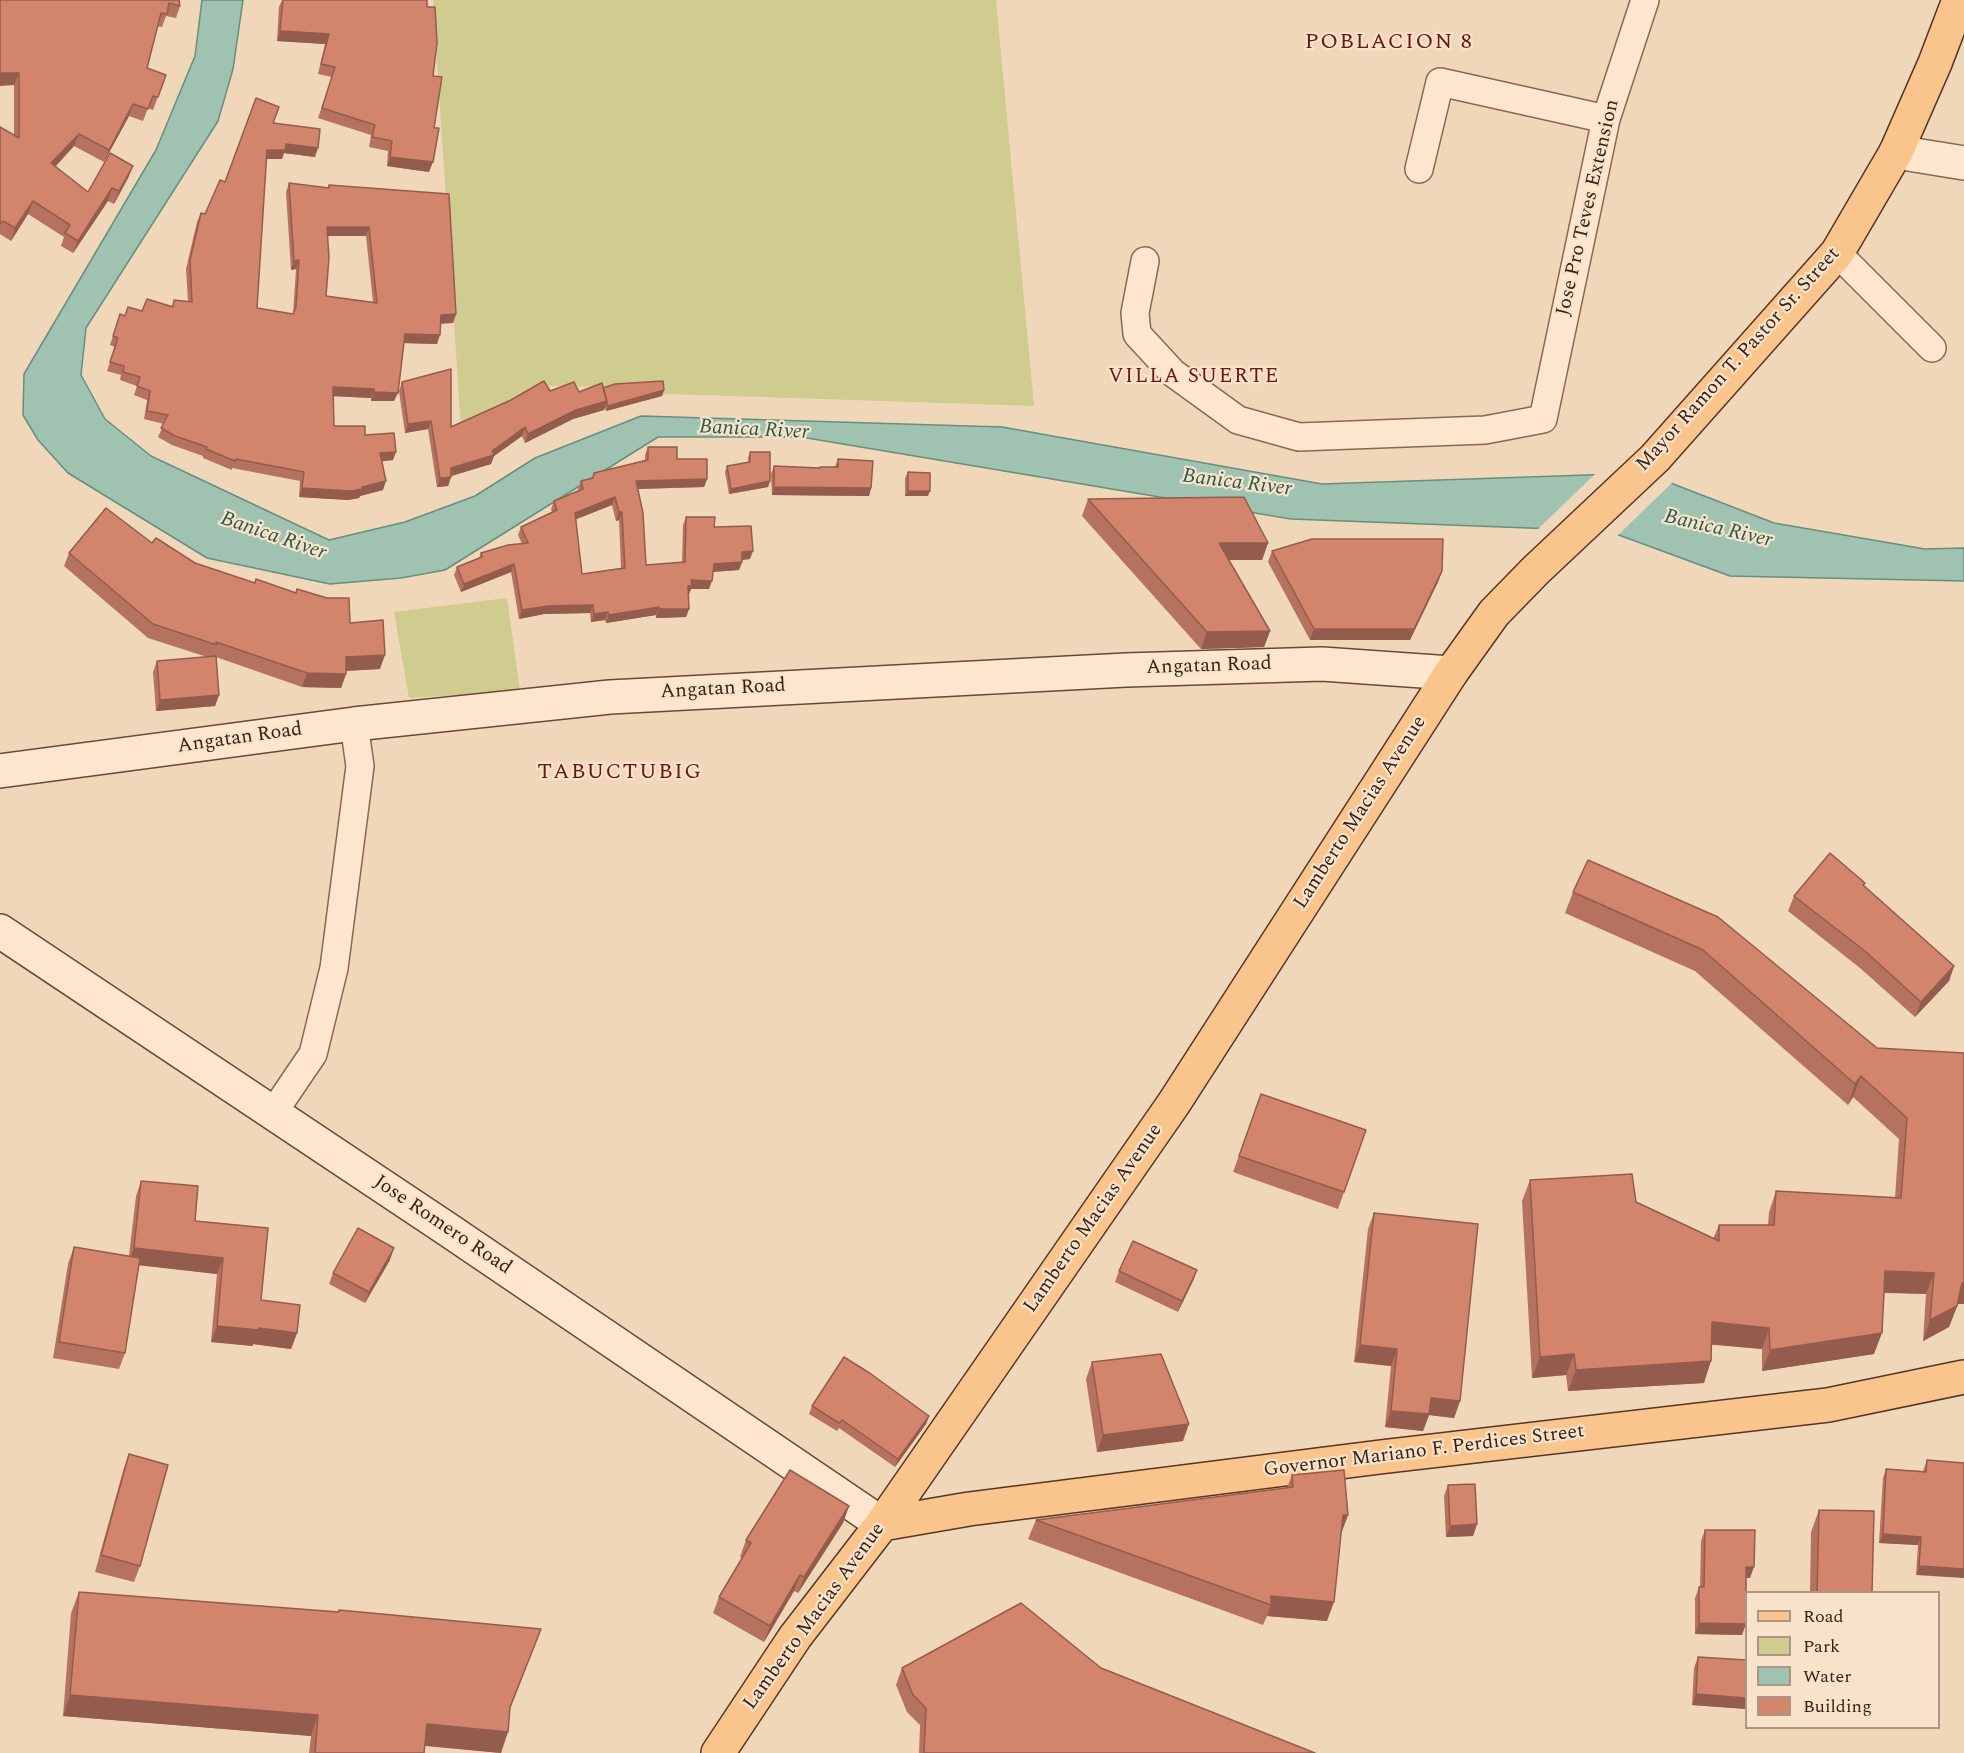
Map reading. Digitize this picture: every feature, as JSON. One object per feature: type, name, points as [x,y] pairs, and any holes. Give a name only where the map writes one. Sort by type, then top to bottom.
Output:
[{"type":"main road","name":"Mayor Ramon T. Pastor Sr. Street","points":[[1451,672],[1494,613],[1536,570],[1655,458],[1837,253],[1896,152],[1935,63],[1959,0]]},
{"type":"main road","points":[[1896,152],[1964,163]]},
{"type":"main road","name":"Angatan Road","points":[[0,771],[354,724],[610,697],[1114,671],[1322,664],[1451,672]]},
{"type":"main road","name":"Lamberto Macias Avenue","points":[[718,1753],[795,1637],[882,1524],[1174,1103],[1451,672]]},
{"type":"main road","name":"Jose Romero Road","points":[[0,931],[882,1524]]},
{"type":"main road","name":"Governor Mariano F. Perdices Street","points":[[882,1524],[969,1509],[1368,1458],[1828,1405],[1964,1377]]},
{"type":"street","name":"Jose Pro Teves Extension","points":[[1145,261],[1135,313],[1137,334],[1173,372],[1238,420],[1299,437],[1485,430],[1543,419],[1606,119],[1645,0]]},
{"type":"street","points":[[1419,170],[1440,82],[1606,119]]},
{"type":"street","points":[[1837,253],[1932,348]]},
{"type":"street","points":[[273,1113],[313,1054],[334,968],[341,898],[360,766],[354,724]]},
{"type":"green space","points":[[433,0],[996,0],[1034,406],[640,393],[638,387],[547,386],[461,429]]},
{"type":"green space","points":[[507,598],[520,691],[409,698],[394,612]]},
{"type":"water","name":"Banica River","points":[[202,0],[243,0],[233,69],[218,121],[86,328],[81,375],[105,419],[151,456],[329,540],[405,522],[475,496],[535,458],[641,416],[1002,427],[1322,484],[1645,473],[1774,523],[1925,549],[1964,548],[1964,581],[1730,576],[1608,531],[1291,519],[801,437],[658,437],[445,570],[401,578],[330,584],[207,558],[68,473],[38,440],[23,415],[24,374],[156,150],[195,56]]},
{"type":"pier","points":[[1645,470],[1674,481],[1616,537],[1607,534],[1536,531],[1597,472]]},
{"type":"building","points":[[0,0],[179,0],[180,6],[169,3],[167,14],[161,13],[147,68],[166,75],[158,97],[153,96],[148,109],[133,104],[109,150],[79,134],[51,163],[88,192],[110,153],[133,166],[119,191],[112,188],[78,241],[65,233],[70,225],[33,201],[15,228],[3,221],[0,224],[0,127],[19,138],[19,73],[0,73]]},
{"type":"building","points":[[283,0],[427,0],[427,7],[435,7],[437,43],[433,76],[442,77],[434,128],[439,128],[433,162],[390,157],[392,141],[372,137],[375,125],[322,108],[335,67],[321,64],[329,34],[280,31]]},
{"type":"building","points":[[256,98],[279,107],[273,123],[320,129],[318,148],[286,144],[285,150],[267,150],[257,308],[293,314],[296,307],[299,260],[294,261],[289,183],[329,188],[329,185],[449,194],[456,314],[441,315],[440,335],[405,334],[398,393],[333,387],[334,426],[365,426],[365,435],[394,433],[396,452],[380,453],[386,481],[351,491],[302,488],[304,472],[236,459],[235,461],[206,449],[207,447],[175,436],[161,428],[168,415],[147,411],[150,391],[137,386],[140,377],[123,372],[124,366],[110,362],[118,338],[113,336],[120,314],[125,316],[128,307],[142,311],[147,299],[173,307],[174,300],[192,302],[190,260],[201,213],[205,214],[220,180],[225,182]],"holes":[[[327,227],[369,227],[377,303],[326,296],[329,258]]]},
{"type":"building","points":[[451,369],[451,427],[511,400],[544,381],[550,391],[574,382],[579,392],[602,383],[607,401],[576,410],[528,434],[525,427],[492,451],[494,455],[451,468],[451,477],[440,478],[431,421],[408,424],[402,382]]},
{"type":"building","points":[[663,381],[664,390],[608,406],[603,388],[615,384]]},
{"type":"building","points":[[648,447],[677,447],[677,459],[707,459],[707,479],[636,481],[643,513],[646,565],[685,562],[686,517],[715,517],[714,527],[751,526],[753,551],[742,552],[742,562],[714,564],[712,581],[691,580],[692,586],[688,586],[689,609],[659,609],[659,607],[609,615],[608,612],[594,614],[593,605],[547,606],[522,610],[514,564],[464,584],[457,567],[482,557],[481,553],[508,545],[528,543],[521,527],[557,510],[554,501],[583,489],[581,481],[593,478],[594,473],[648,460]],"holes":[[[615,497],[619,512],[622,512],[625,568],[582,574],[575,513]]]},
{"type":"building","points":[[750,452],[770,452],[770,481],[731,489],[727,466],[750,462]]},
{"type":"building","points":[[838,459],[873,461],[871,488],[774,487],[774,466],[838,467]]},
{"type":"building","points":[[908,472],[930,473],[930,491],[908,491]]},
{"type":"building","points":[[1244,497],[1268,543],[1219,543],[1270,631],[1207,632],[1088,499]]},
{"type":"building","points":[[106,508],[152,543],[156,538],[195,563],[255,583],[256,579],[296,593],[297,589],[327,598],[349,598],[350,623],[383,620],[385,655],[346,657],[346,674],[307,673],[216,642],[217,645],[153,624],[69,553]]},
{"type":"building","points":[[1312,539],[1443,539],[1442,571],[1414,629],[1314,629],[1272,551]]},
{"type":"building","points":[[216,656],[219,695],[160,700],[157,661]]},
{"type":"building","points":[[1830,853],[1954,966],[1921,1002],[1866,952],[1794,896]]},
{"type":"building","points":[[1588,860],[1718,917],[1877,1048],[1964,1053],[1964,1283],[1962,1283],[1957,1306],[1930,1320],[1934,1273],[1885,1271],[1882,1333],[1770,1350],[1769,1328],[1712,1322],[1711,1361],[1576,1370],[1574,1354],[1540,1357],[1530,1180],[1632,1174],[1636,1202],[1719,1241],[1719,1225],[1774,1225],[1776,1191],[1901,1198],[1907,1118],[1861,1076],[1855,1084],[1703,950],[1573,892]]},
{"type":"building","points":[[1261,1094],[1366,1130],[1344,1192],[1239,1156]]},
{"type":"building","points":[[141,1181],[198,1186],[195,1221],[268,1228],[261,1300],[300,1305],[297,1333],[217,1326],[223,1258],[134,1248]]},
{"type":"building","points":[[1374,1213],[1478,1224],[1460,1401],[1431,1398],[1429,1414],[1391,1411],[1397,1349],[1360,1345]]},
{"type":"building","points":[[358,1228],[394,1248],[369,1292],[333,1273]]},
{"type":"building","points":[[1133,1241],[1197,1270],[1182,1301],[1119,1271]]},
{"type":"building","points":[[74,1247],[140,1258],[125,1353],[59,1342]]},
{"type":"building","points":[[1161,1354],[1189,1424],[1103,1435],[1092,1362]]},
{"type":"building","points":[[844,1357],[929,1416],[898,1459],[842,1420],[839,1423],[812,1406]]},
{"type":"building","points":[[129,1454],[168,1465],[140,1566],[101,1555]]},
{"type":"building","points":[[1927,1460],[1964,1463],[1964,1569],[1919,1566],[1921,1537],[1883,1534],[1886,1469],[1926,1472]]},
{"type":"building","points":[[790,1470],[849,1506],[804,1577],[800,1575],[770,1626],[719,1597],[751,1543],[746,1540]]},
{"type":"building","points":[[1344,1470],[1348,1515],[1343,1515],[1334,1602],[1271,1596],[1271,1605],[1036,1520],[1293,1487],[1292,1475]]},
{"type":"building","points":[[1475,1484],[1477,1524],[1450,1526],[1448,1485]]},
{"type":"building","points":[[1819,1510],[1874,1511],[1872,1591],[1817,1591]]},
{"type":"building","points":[[1705,1530],[1755,1530],[1754,1567],[1746,1567],[1745,1624],[1699,1623],[1699,1587],[1704,1587]]},
{"type":"building","points":[[79,1592],[339,1612],[339,1610],[541,1629],[510,1707],[508,1732],[427,1724],[424,1753],[315,1753],[318,1715],[70,1695]]},
{"type":"building","points":[[1021,1603],[1101,1668],[1315,1753],[924,1753],[926,1708],[913,1695],[902,1668]]},
{"type":"building","points":[[1698,1657],[1745,1660],[1745,1698],[1696,1694]]},
{"type":"district","name":"POBLACION 8","points":[[1389,44]]},
{"type":"district","name":"VILLA SUERTE","points":[[1194,378]]},
{"type":"district","name":"TABUCTUBIG","points":[[620,774]]}]
